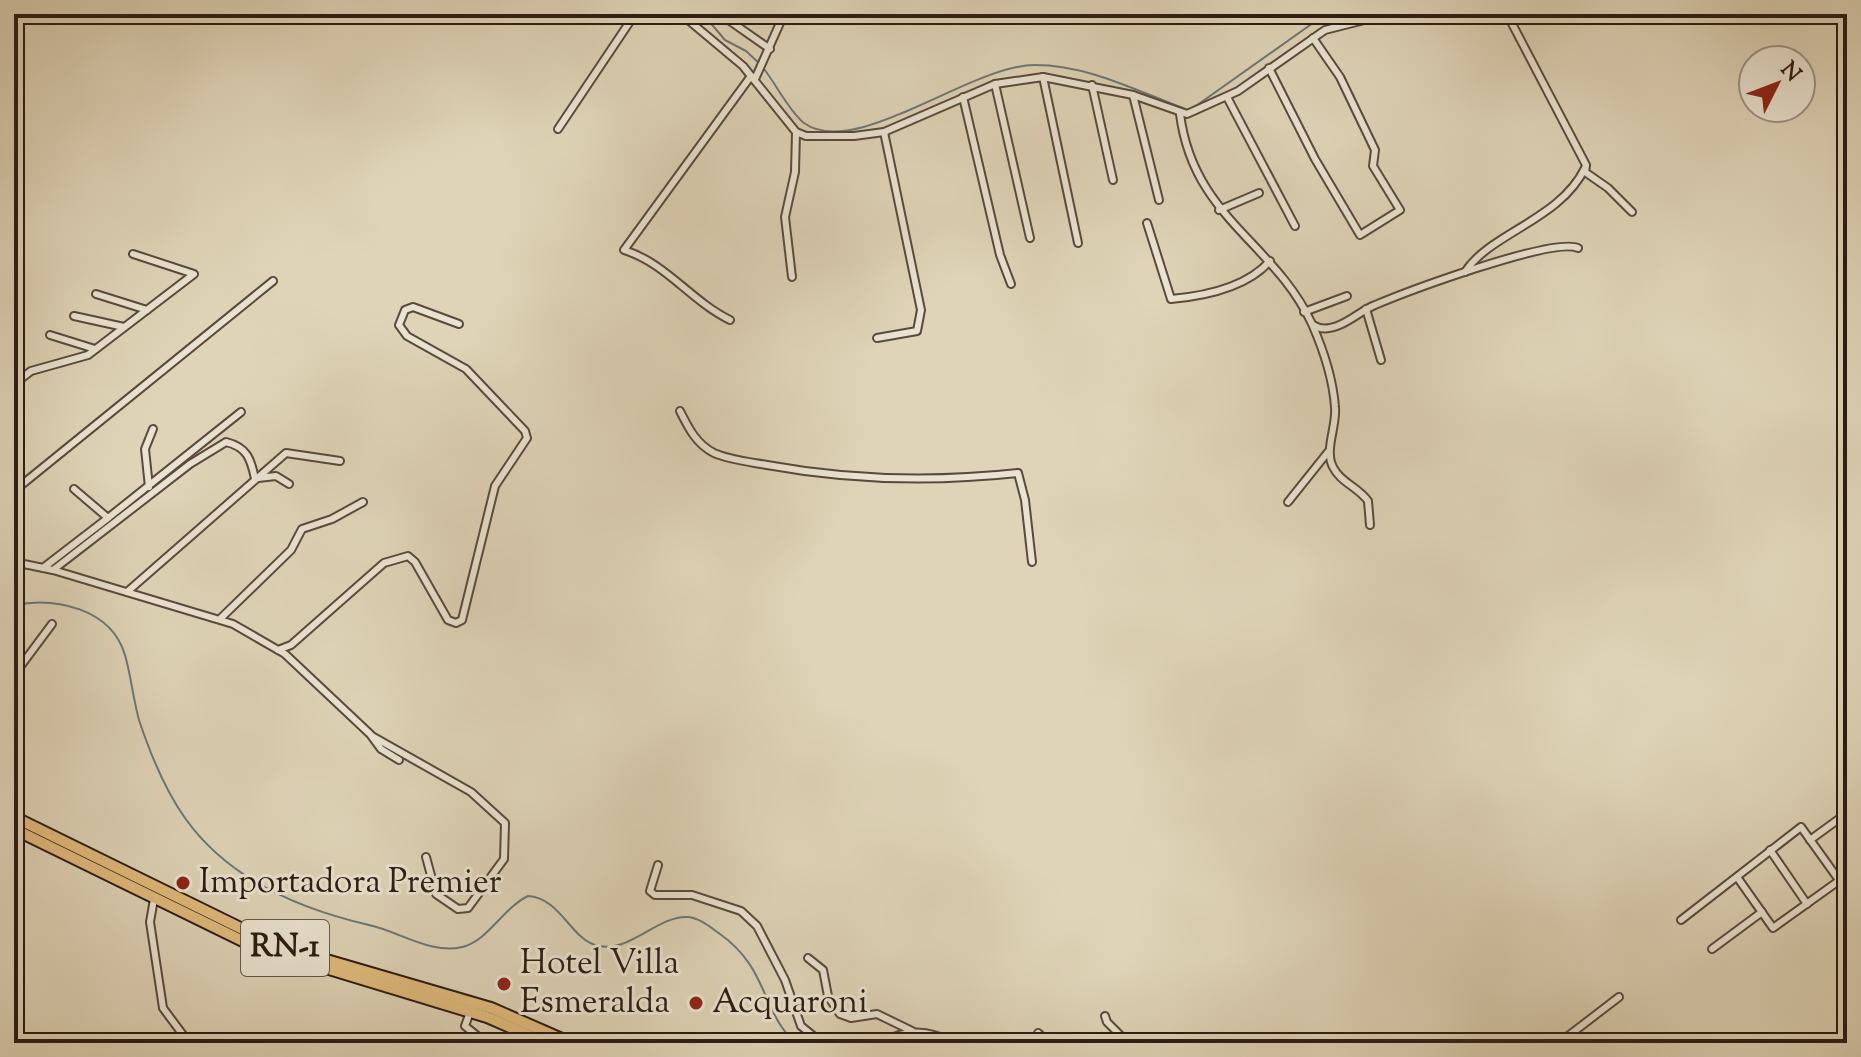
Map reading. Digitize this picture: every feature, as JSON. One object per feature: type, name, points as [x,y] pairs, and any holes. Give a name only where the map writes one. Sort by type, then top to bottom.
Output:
[{"type":"main road","name":"RN-1","points":[[14,817],[275,945],[472,1007],[571,1043]]},
{"type":"main road","name":"RN-1","points":[[14,829],[268,952],[472,1007],[547,1043]]},
{"type":"street","points":[[558,129],[635,14]]},
{"type":"street","points":[[681,14],[753,78],[796,132],[811,136],[884,132],[995,84],[1043,77],[1133,95],[1180,114],[1227,97],[1313,38],[1336,26],[1388,14]]},
{"type":"street","points":[[720,14],[768,52]]},
{"type":"street","points":[[730,320],[703,306],[655,264],[624,250],[753,78],[784,14]]},
{"type":"street","points":[[1507,14],[1586,165],[1585,172],[1615,193],[1632,212]]},
{"type":"street","points":[[1269,68],[1309,149],[1360,235],[1394,215],[1400,210],[1373,164],[1375,150],[1340,77],[1313,38]]},
{"type":"street","points":[[1043,77],[1078,243]]},
{"type":"street","points":[[995,84],[1030,238]]},
{"type":"street","points":[[1092,85],[1113,180]]},
{"type":"street","points":[[1133,95],[1159,200]]},
{"type":"street","points":[[963,97],[1000,255],[1011,284]]},
{"type":"street","points":[[1227,97],[1295,226]]},
{"type":"street","points":[[1180,114],[1194,162],[1219,210],[1270,261],[1311,323],[1334,396],[1336,425],[1329,456],[1334,469],[1368,501],[1370,525]]},
{"type":"street","points":[[792,277],[785,217],[795,172],[796,132]]},
{"type":"street","points":[[877,338],[917,331],[921,310],[884,132]]},
{"type":"street","points":[[1464,273],[1477,258],[1550,209],[1586,165]]},
{"type":"street","points":[[1219,210],[1259,193]]},
{"type":"street","points":[[1147,223],[1171,299],[1197,296],[1231,285],[1255,274],[1270,261]]},
{"type":"street","points":[[1311,323],[1318,328],[1329,328],[1366,309],[1464,273],[1559,247],[1578,248]]},
{"type":"street","points":[[14,384],[31,371],[88,355],[194,274],[133,254]]},
{"type":"street","points":[[14,491],[273,281]]},
{"type":"street","points":[[96,294],[147,310]]},
{"type":"street","points":[[1304,312],[1347,296]]},
{"type":"street","points":[[278,650],[291,645],[384,563],[397,557],[408,556],[415,562],[448,620],[456,623],[462,620],[495,486],[527,438],[525,431],[466,369],[407,336],[399,325],[405,310],[413,307],[459,324]]},
{"type":"street","points":[[1366,309],[1381,360]]},
{"type":"street","points":[[74,316],[124,327]]},
{"type":"street","points":[[50,335],[95,349]]},
{"type":"street","points":[[680,411],[699,442],[711,452],[778,467],[847,476],[945,480],[1018,473],[1027,511],[1032,562]]},
{"type":"street","points":[[43,568],[241,412]]},
{"type":"street","points":[[149,487],[145,449],[153,429]]},
{"type":"street","points":[[53,570],[190,464],[226,442],[239,445],[248,454],[255,479]]},
{"type":"street","points":[[1288,502],[1331,445]]},
{"type":"street","points":[[127,592],[286,453],[340,461]]},
{"type":"street","points":[[255,479],[276,476],[289,484]]},
{"type":"street","points":[[74,489],[108,518]]},
{"type":"street","points":[[221,618],[291,550],[302,529],[332,519],[363,502]]},
{"type":"street","points":[[14,562],[53,570],[221,618],[278,650],[372,736],[381,749],[399,760]]},
{"type":"street","points":[[14,675],[52,624]]},
{"type":"street","points":[[372,736],[471,792],[505,823],[504,859],[468,908],[458,909],[436,894],[426,857]]},
{"type":"street","points":[[1810,840],[1846,818]]},
{"type":"street","points":[[1681,920],[1801,827],[1839,880]]},
{"type":"street","points":[[1770,850],[1807,904]]},
{"type":"street","points":[[658,865],[650,891],[655,895],[692,895],[713,901],[741,911],[757,926],[792,996],[801,1026],[822,1043]]},
{"type":"street","points":[[1737,877],[1773,928],[1847,875]]},
{"type":"street","points":[[154,899],[150,922],[163,1008],[189,1043]]},
{"type":"street","points":[[1712,949],[1762,912]]},
{"type":"street","points":[[808,958],[823,970],[828,996],[840,1014],[851,1018],[877,1014],[912,1031],[955,1043]]},
{"type":"street","points":[[1559,1043],[1619,997]]},
{"type":"street","points":[[472,1007],[465,1026],[486,1043]]},
{"type":"street","points":[[1105,1016],[1128,1043]]},
{"type":"street","points":[[881,1043],[899,1032],[912,1031]]},
{"type":"street","points":[[1038,1033],[1049,1043]]},
{"type":"waterway","points":[[703,14],[725,40],[746,51],[760,64]]},
{"type":"waterway","points":[[1193,108],[1313,23],[1335,14]]},
{"type":"waterway","points":[[764,69],[798,118],[826,131],[852,130],[882,121],[979,79],[1009,69],[1035,65],[1094,74],[1188,110]]},
{"type":"waterway","points":[[14,605],[63,605],[80,609],[108,626],[125,655],[143,733],[171,796],[202,839],[222,858],[267,888],[317,910],[427,945],[451,949],[471,944],[480,938],[528,896],[548,903],[586,941],[607,947],[619,945],[676,918],[692,918],[705,923],[736,947],[756,975],[776,1017],[795,1043]]},
{"type":"place","name":"Importadora Premier","points":[[183,883]]},
{"type":"place","name":"Hotel Villa Esmeralda","points":[[504,984]]},
{"type":"place","name":"Acquaroni","points":[[696,1003]]}]
